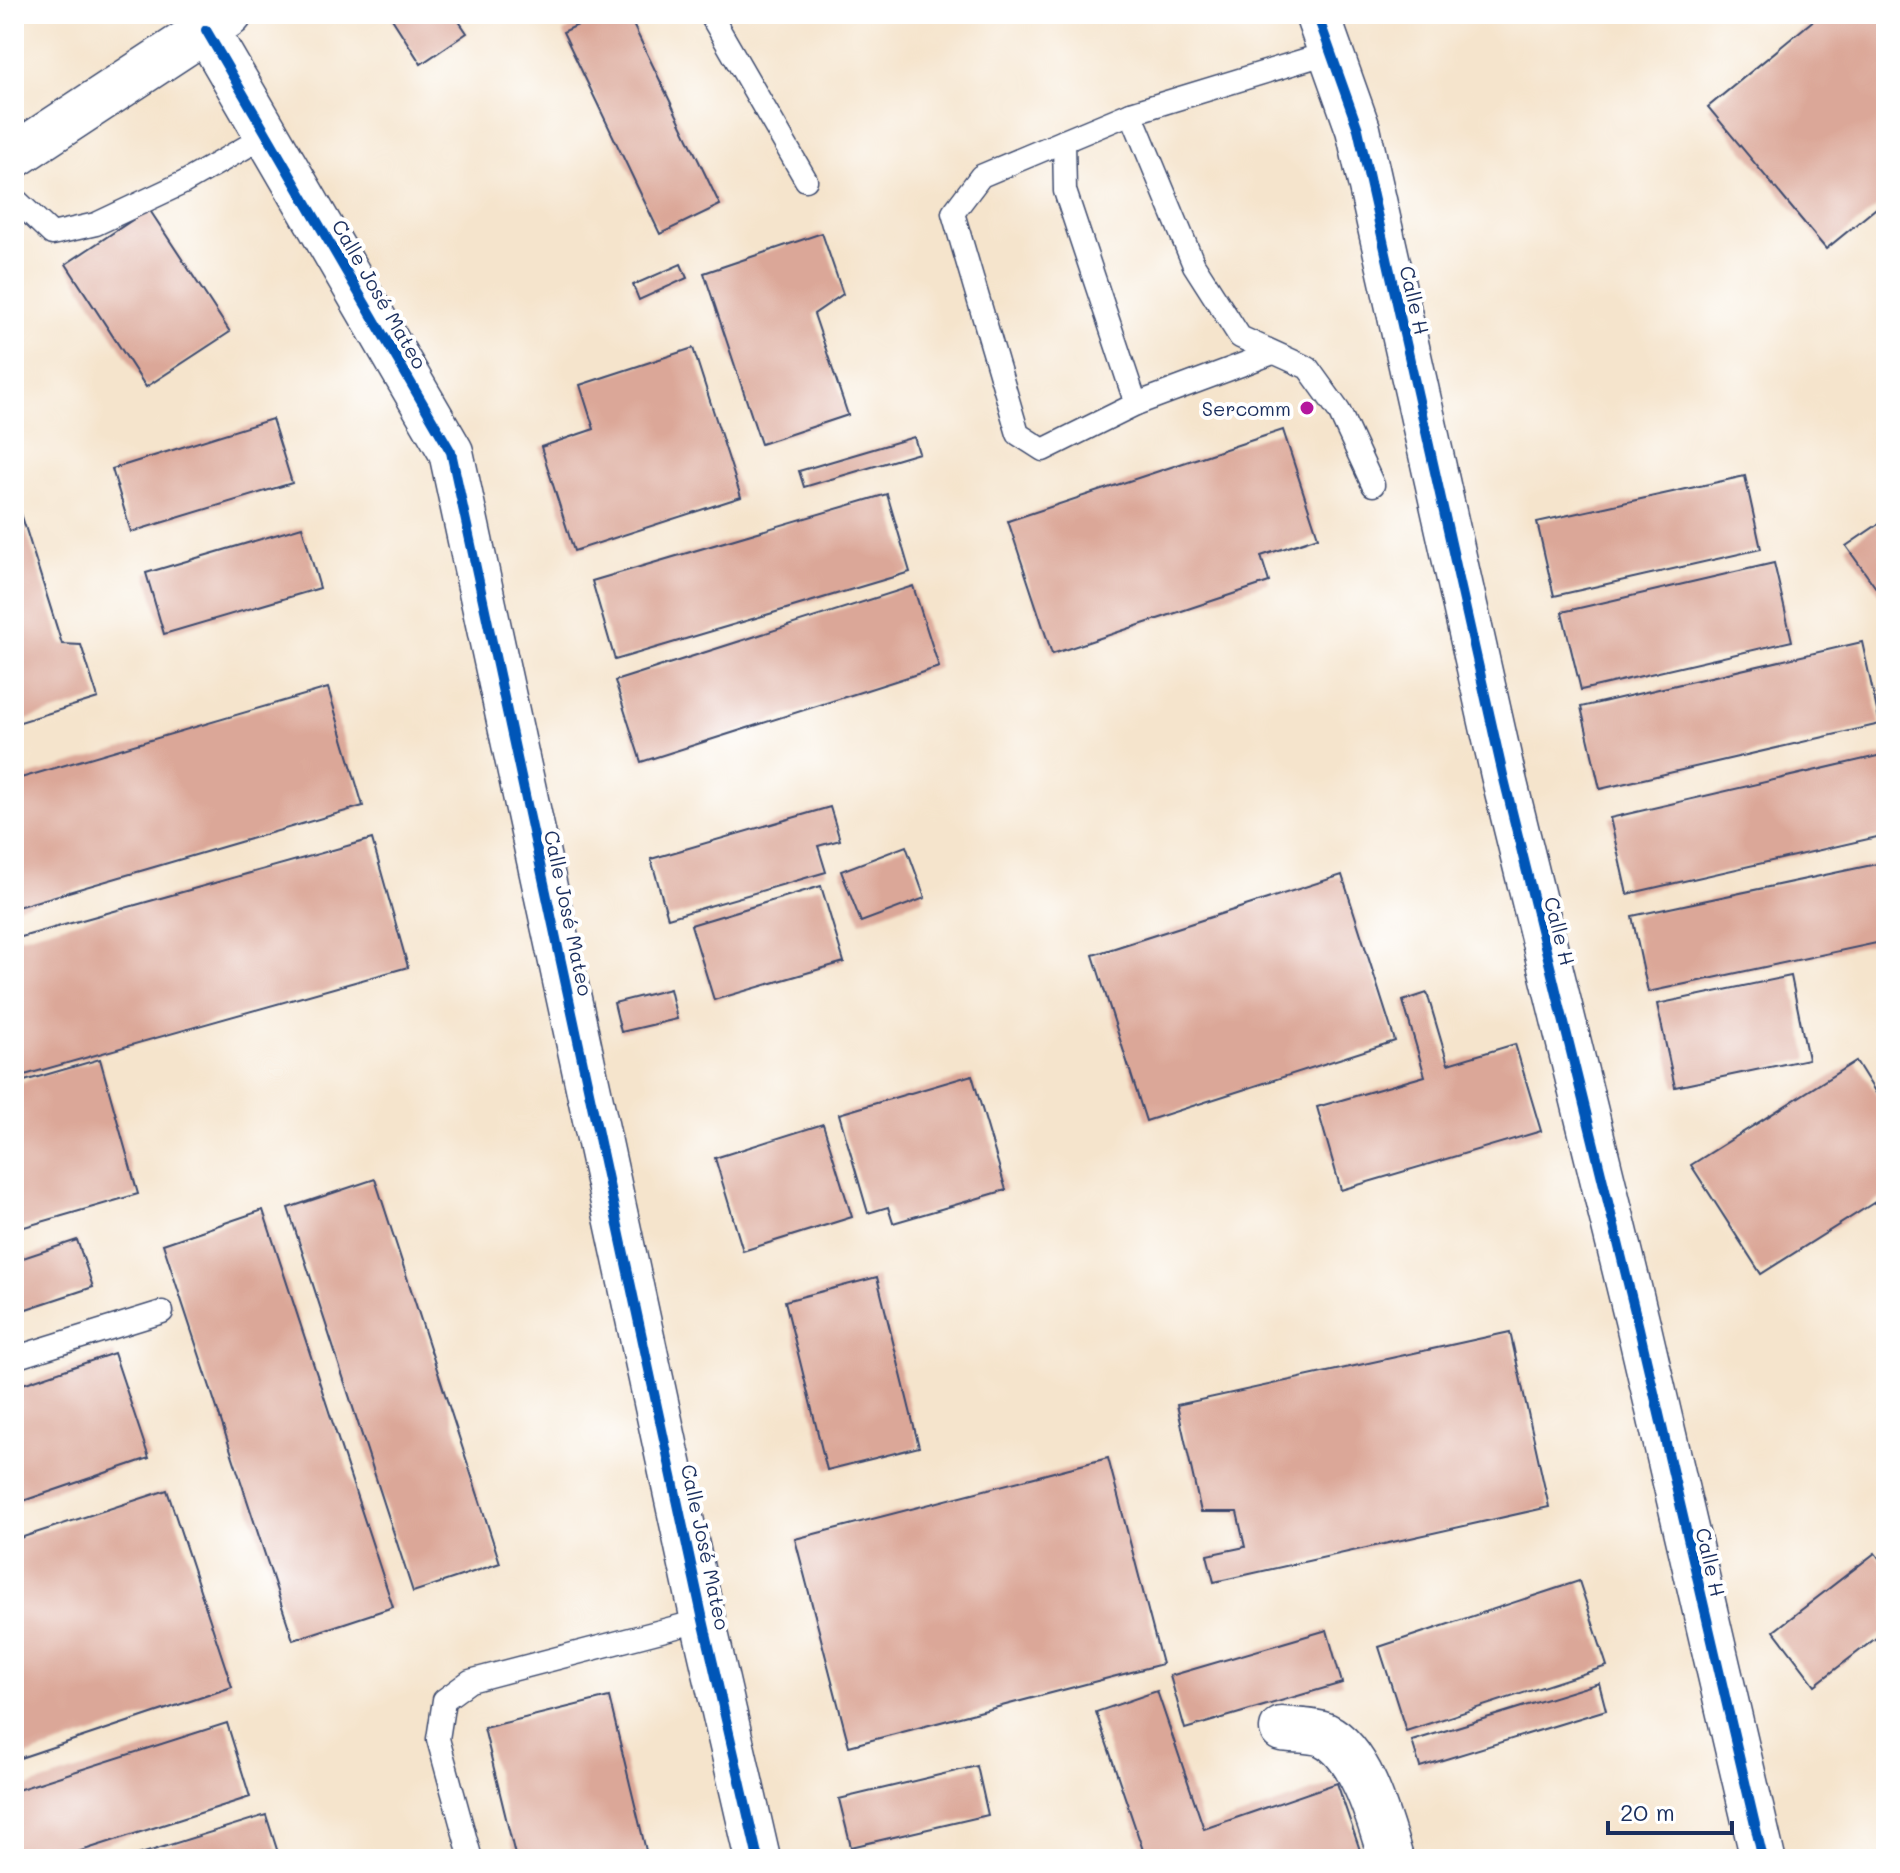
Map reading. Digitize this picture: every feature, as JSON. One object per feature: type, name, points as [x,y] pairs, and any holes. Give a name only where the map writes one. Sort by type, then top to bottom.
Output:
[{"type":"street","name":"Calle José Mateo","points":[[218,22],[267,135],[451,452],[703,1620],[758,1859]]},
{"type":"street","points":[[14,156],[218,22]]},
{"type":"street","name":"Calle H","points":[[1324,33],[1358,129],[1503,775],[1638,1324],[1763,1859]]},
{"type":"street","points":[[1282,1729],[1325,1735],[1350,1759],[1371,1796],[1391,1859]]},
{"type":"lane","points":[[710,14],[806,180]]},
{"type":"lane","points":[[1273,353],[1136,404],[1043,450],[1018,434],[953,213],[981,176],[1324,33]]},
{"type":"lane","points":[[1131,113],[1194,265],[1240,337],[1308,368],[1339,411],[1373,485]]},
{"type":"lane","points":[[14,198],[52,234],[96,224],[183,183],[267,135]]},
{"type":"lane","points":[[1064,141],[1065,191],[1136,404]]},
{"type":"lane","points":[[14,1358],[162,1312]]},
{"type":"lane","points":[[471,1859],[438,1739],[444,1700],[470,1681],[703,1620]]},
{"type":"building","points":[[389,14],[454,14],[467,33],[421,64]]},
{"type":"building","points":[[601,14],[628,14],[720,205],[660,234],[563,32]]},
{"type":"building","points":[[1821,14],[1886,14],[1886,200],[1826,249],[1708,107]]},
{"type":"building","points":[[149,209],[230,332],[146,387],[66,264]]},
{"type":"building","points":[[822,233],[843,294],[814,314],[848,415],[761,444],[704,273]]},
{"type":"building","points":[[681,264],[687,278],[639,300],[633,285]]},
{"type":"building","points":[[693,348],[741,497],[574,551],[541,447],[594,429],[580,385]]},
{"type":"building","points":[[272,419],[292,483],[131,532],[112,469]]},
{"type":"building","points":[[1283,430],[1318,537],[1261,556],[1269,582],[1052,654],[1008,521]]},
{"type":"building","points":[[914,437],[919,453],[804,487],[799,471]]},
{"type":"building","points":[[1745,476],[1761,549],[1554,596],[1537,522]]},
{"type":"building","points":[[14,491],[62,644],[81,645],[98,698],[14,724]]},
{"type":"building","points":[[887,494],[910,572],[615,660],[592,581]]},
{"type":"building","points":[[1886,519],[1886,602],[1846,546]]},
{"type":"building","points":[[302,527],[320,588],[164,634],[146,573]]},
{"type":"building","points":[[1774,563],[1792,641],[1581,690],[1562,612]]},
{"type":"building","points":[[913,586],[939,667],[641,762],[615,681]]},
{"type":"building","points":[[1862,642],[1880,724],[1600,789],[1581,707]]},
{"type":"building","points":[[328,688],[363,806],[14,908],[14,780]]},
{"type":"building","points":[[1886,754],[1886,835],[1627,894],[1610,818]]},
{"type":"building","points":[[830,807],[840,840],[818,846],[826,872],[668,918],[651,859]]},
{"type":"building","points":[[372,839],[408,967],[14,1078],[14,939]]},
{"type":"building","points":[[906,846],[925,898],[861,922],[841,871]]},
{"type":"building","points":[[1886,862],[1886,941],[1648,992],[1632,916]]},
{"type":"building","points":[[1342,875],[1395,1041],[1146,1121],[1093,955]]},
{"type":"building","points":[[821,886],[844,962],[714,1000],[691,925]]},
{"type":"building","points":[[1791,976],[1808,1059],[1675,1087],[1657,1004]]},
{"type":"building","points":[[670,989],[677,1019],[621,1032],[614,1003]]},
{"type":"building","points":[[1427,993],[1448,1064],[1515,1044],[1541,1131],[1341,1190],[1317,1107],[1425,1076],[1403,1001]]},
{"type":"building","points":[[100,1059],[138,1194],[14,1230],[14,1084]]},
{"type":"building","points":[[1856,1061],[1886,1109],[1886,1195],[1761,1274],[1691,1165]]},
{"type":"building","points":[[972,1075],[1006,1190],[893,1223],[888,1207],[868,1213],[839,1114]]},
{"type":"building","points":[[823,1124],[852,1217],[743,1251],[715,1158]]},
{"type":"building","points":[[375,1179],[500,1563],[413,1592],[288,1208]]},
{"type":"building","points":[[263,1210],[393,1607],[293,1640],[163,1244]]},
{"type":"building","points":[[77,1240],[93,1287],[14,1313],[14,1261]]},
{"type":"building","points":[[877,1277],[919,1447],[827,1470],[785,1301]]},
{"type":"building","points":[[1510,1332],[1549,1507],[1214,1582],[1207,1555],[1245,1547],[1237,1512],[1201,1512],[1177,1405]]},
{"type":"building","points":[[114,1353],[149,1458],[14,1504],[14,1387]]},
{"type":"building","points":[[1108,1458],[1162,1664],[849,1746],[795,1539]]},
{"type":"building","points":[[167,1490],[232,1687],[14,1760],[14,1540]]},
{"type":"building","points":[[1875,1553],[1886,1567],[1885,1631],[1815,1685],[1774,1631]]},
{"type":"building","points":[[1579,1581],[1607,1666],[1406,1731],[1379,1647]]},
{"type":"building","points":[[1327,1630],[1342,1683],[1185,1729],[1170,1676]]},
{"type":"building","points":[[1599,1683],[1606,1710],[1420,1767],[1412,1741]]},
{"type":"building","points":[[1157,1691],[1204,1829],[1337,1783],[1363,1859],[1146,1859],[1096,1712]]},
{"type":"building","points":[[609,1697],[648,1859],[516,1859],[484,1728]]},
{"type":"building","points":[[227,1723],[250,1797],[56,1859],[14,1859],[14,1791]]},
{"type":"building","points":[[977,1766],[988,1815],[851,1847],[839,1799]]},
{"type":"building","points":[[266,1815],[280,1859],[128,1859],[128,1858]]},
{"type":"cycle path","points":[[1317,14],[1358,129],[1503,775],[1638,1324],[1763,1859]]},
{"type":"cycle path","points":[[206,30],[451,452],[703,1620],[758,1859]]},
{"type":"place","name":"Sercomm","points":[[1307,408]]}]
